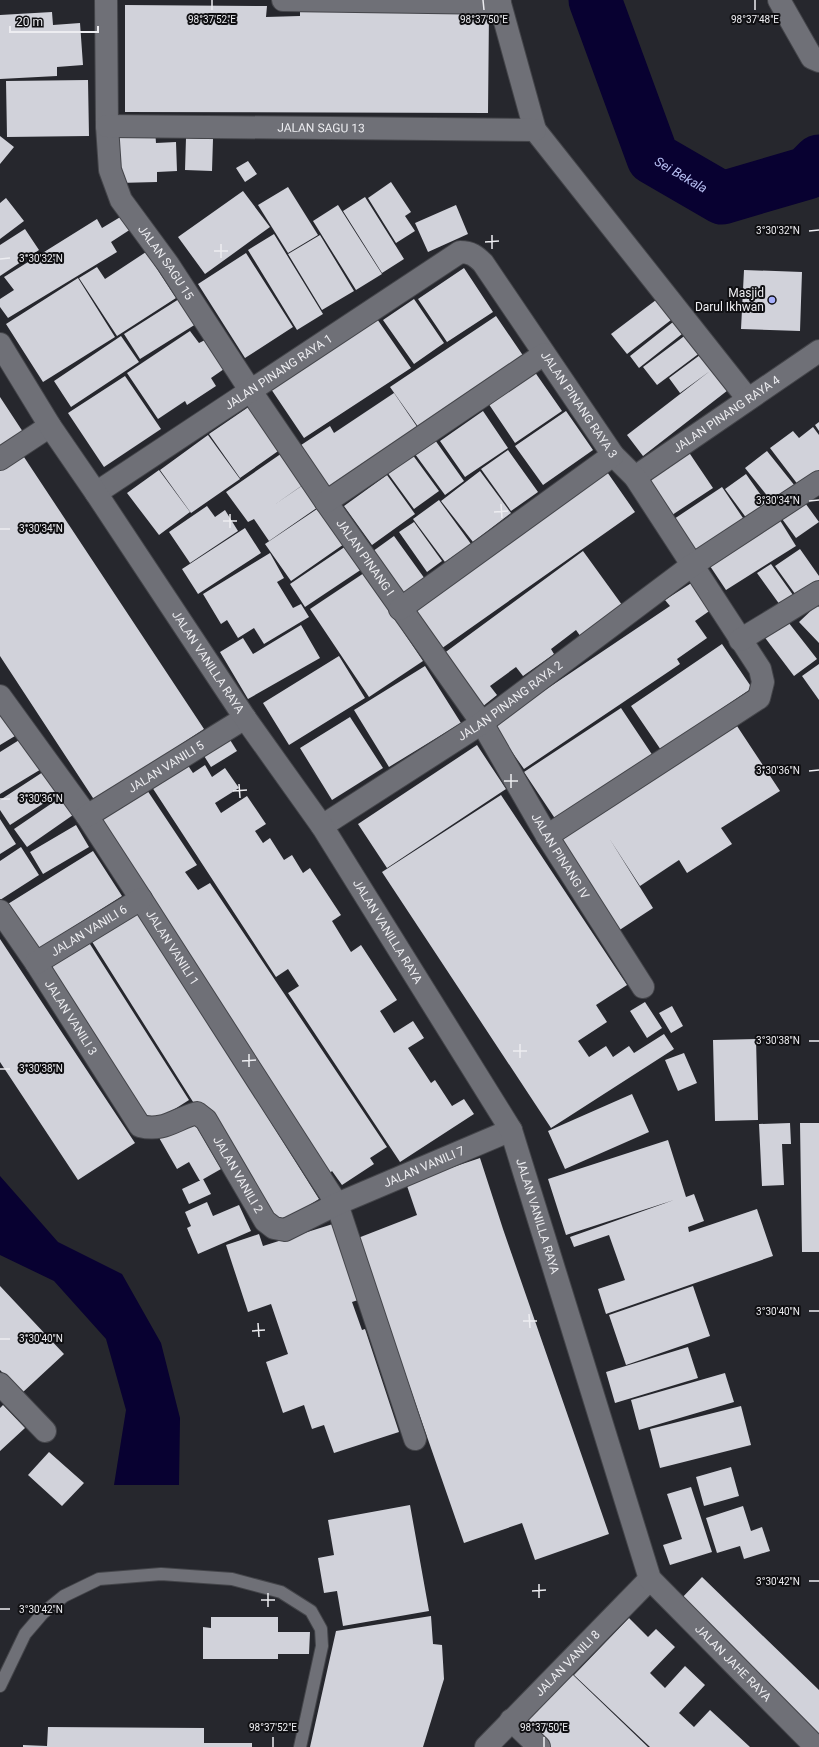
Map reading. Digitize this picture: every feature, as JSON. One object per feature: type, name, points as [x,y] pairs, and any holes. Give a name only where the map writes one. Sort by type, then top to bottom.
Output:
[{"type":"street","name":"JALAN SAGU 15","points":[[106,0],[107,126],[110,170],[121,200],[168,264],[250,390]]},
{"type":"street","points":[[283,0],[500,1],[535,130],[748,398]]},
{"type":"street","points":[[779,0],[812,58],[819,61]]},
{"type":"street","name":"JALAN SAGU 13","points":[[107,126],[535,130]]},
{"type":"street","name":"JALAN PINANG RAYA 1","points":[[96,493],[460,252]]},
{"type":"street","name":"JALAN PINANG RAYA 3","points":[[460,252],[469,252],[483,263],[612,455],[635,477],[691,566],[760,669],[763,682],[759,698],[547,836]]},
{"type":"street","name":"JALAN VANILLA RAYA","points":[[0,344],[50,426],[246,718],[322,826],[511,1130],[650,1579]]},
{"type":"street","name":"JALAN PINANG RAYA 4","points":[[635,477],[819,350]]},
{"type":"street","points":[[326,502],[544,354]]},
{"type":"street","name":"JALAN PINANG I","points":[[250,390],[400,609],[482,723]]},
{"type":"street","points":[[0,459],[50,426]]},
{"type":"street","points":[[400,609],[612,455]]},
{"type":"street","name":"JALAN PINANG RAYA 2","points":[[322,826],[482,723],[691,566],[819,482]]},
{"type":"street","points":[[740,640],[819,592]]},
{"type":"street","name":"JALAN VANILI 1","points":[[0,696],[87,816],[337,1204],[415,1439]]},
{"type":"street","name":"JALAN VANILI 5","points":[[87,816],[246,718]]},
{"type":"street","name":"JALAN PINANG IV","points":[[482,723],[547,836],[643,987]]},
{"type":"street","name":"JALAN VANILI 6","points":[[36,963],[141,899]]},
{"type":"street","name":"JALAN VANILI 3","points":[[0,911],[36,963],[140,1126]]},
{"type":"street","name":"JALAN VANILI 2","points":[[140,1126],[150,1128],[168,1126],[185,1116],[197,1113],[206,1120],[264,1221],[274,1228],[285,1230],[337,1204]]},
{"type":"street","name":"JALAN VANILI 7","points":[[337,1204],[511,1130]]},
{"type":"street","points":[[0,1384],[45,1431]]},
{"type":"street","name":"JALAN VANILI 8","points":[[486,1747],[650,1579]]},
{"type":"street","name":"JALAN JAHE RAYA","points":[[650,1579],[816,1747]]},
{"type":"street","points":[[511,1720],[538,1747]]},
{"type":"lane","points":[[0,1686],[25,1634],[43,1612],[64,1596],[99,1579],[161,1574],[232,1579],[281,1592],[311,1611],[321,1629],[322,1646],[300,1747]]},
{"type":"shaded area","points":[[0,1176],[58,1242],[122,1274],[161,1343],[180,1418],[179,1485],[114,1485],[126,1410],[106,1339],[54,1281],[0,1255]]},
{"type":"building","points":[[125,5],[267,6],[266,17],[300,16],[300,11],[489,12],[488,113],[125,112]]},
{"type":"building","points":[[52,12],[53,25],[80,23],[83,65],[57,67],[57,76],[0,79],[0,15]]},
{"type":"building","points":[[88,80],[89,136],[7,137],[6,81]]},
{"type":"building","points":[[155,130],[156,143],[176,142],[177,171],[157,172],[157,182],[118,183],[116,131]]},
{"type":"building","points":[[0,136],[14,147],[0,164]]},
{"type":"building","points":[[186,138],[213,139],[212,171],[185,170]]},
{"type":"building","points":[[248,161],[257,174],[245,182],[236,168]]},
{"type":"building","points":[[391,182],[411,212],[405,216],[415,231],[396,243],[368,198]]},
{"type":"building","points":[[288,187],[318,235],[288,253],[258,205]]},
{"type":"building","points":[[243,191],[270,227],[205,274],[178,237]]},
{"type":"building","points":[[365,197],[404,259],[382,273],[343,211]]},
{"type":"building","points":[[6,198],[24,221],[0,239],[0,203]]},
{"type":"building","points":[[338,205],[382,274],[356,290],[313,221]]},
{"type":"building","points":[[456,205],[468,234],[428,252],[415,223]]},
{"type":"building","points":[[122,216],[131,229],[111,242],[117,252],[8,318],[0,307],[0,299],[14,290],[4,277],[97,219],[102,228]]},
{"type":"building","points":[[25,229],[39,250],[0,276],[0,245]]},
{"type":"building","points":[[274,234],[323,314],[297,330],[248,250]]},
{"type":"building","points":[[320,235],[354,291],[322,310],[288,254]]},
{"type":"building","points":[[146,252],[176,298],[117,336],[79,278],[97,267],[105,279]]},
{"type":"building","points":[[246,253],[293,327],[245,358],[198,284]]},
{"type":"building","points":[[464,268],[493,312],[447,342],[418,299]]},
{"type":"building","name":"Masjid Darul Ikhwan","points":[[744,270],[802,272],[800,331],[741,329]]},
{"type":"building","points":[[78,278],[115,337],[43,382],[6,324]]},
{"type":"building","points":[[179,299],[196,324],[140,359],[124,334]]},
{"type":"building","points":[[414,299],[444,343],[414,364],[383,320]]},
{"type":"building","points":[[656,300],[671,320],[627,354],[611,334]]},
{"type":"building","points":[[375,316],[411,368],[304,438],[271,389]]},
{"type":"building","points":[[496,316],[524,357],[419,428],[390,387]]},
{"type":"building","points":[[673,322],[682,334],[639,368],[630,356]]},
{"type":"building","points":[[190,331],[199,343],[205,340],[224,369],[211,378],[216,386],[187,405],[185,401],[158,419],[127,373]]},
{"type":"building","points":[[687,334],[701,352],[657,385],[643,367]]},
{"type":"building","points":[[121,336],[139,362],[71,407],[54,381]]},
{"type":"building","points":[[704,352],[732,387],[643,456],[627,435],[710,371],[680,393],[669,378]]},
{"type":"building","points":[[532,368],[562,411],[515,443],[486,400]]},
{"type":"building","points":[[125,376],[161,429],[104,467],[68,413]]},
{"type":"building","points":[[394,393],[420,431],[325,494],[295,449],[330,426],[334,433]]},
{"type":"building","points":[[0,397],[23,432],[0,447]]},
{"type":"building","points":[[250,406],[281,449],[240,478],[209,434]]},
{"type":"building","points":[[483,411],[508,448],[465,477],[440,441]]},
{"type":"building","points":[[566,411],[593,450],[543,485],[515,446]]},
{"type":"building","points":[[819,422],[819,431],[815,425]]},
{"type":"building","points":[[813,427],[819,435],[819,478],[802,490],[770,448],[793,431],[799,438]]},
{"type":"building","points":[[208,435],[240,479],[191,513],[160,470]]},
{"type":"building","points":[[435,440],[464,481],[445,495],[415,454]]},
{"type":"building","points":[[508,450],[538,492],[511,511],[481,469]]},
{"type":"building","points":[[285,451],[307,482],[274,505],[306,483],[321,505],[269,541],[254,519],[248,522],[226,492]]},
{"type":"building","points":[[688,451],[713,488],[669,517],[644,480]]},
{"type":"building","points":[[767,451],[799,491],[777,508],[745,468]]},
{"type":"building","points":[[22,454],[204,729],[95,801],[0,656],[0,469]]},
{"type":"building","points":[[412,454],[439,491],[414,509],[387,472]]},
{"type":"building","points":[[605,469],[635,512],[438,651],[407,608]]},
{"type":"building","points":[[159,470],[190,512],[159,535],[127,493]]},
{"type":"building","points":[[480,471],[511,513],[473,542],[441,501]]},
{"type":"building","points":[[746,474],[770,508],[750,523],[725,489]]},
{"type":"building","points":[[387,475],[415,514],[372,545],[344,506]]},
{"type":"building","points":[[722,487],[745,521],[694,556],[671,521]]},
{"type":"building","points":[[800,496],[819,522],[796,538],[777,512]]},
{"type":"building","points":[[439,500],[474,548],[461,557],[458,553],[445,562],[413,519]]},
{"type":"building","points":[[323,505],[347,542],[291,581],[265,544]]},
{"type":"building","points":[[207,506],[215,517],[225,510],[238,531],[190,563],[169,532]]},
{"type":"building","points":[[776,514],[796,546],[726,590],[706,560]]},
{"type":"building","points":[[414,522],[442,561],[427,572],[399,532]]},
{"type":"building","points":[[245,528],[261,553],[198,594],[182,569]]},
{"type":"building","points":[[394,536],[425,579],[400,596],[369,554]]},
{"type":"building","points":[[352,542],[368,565],[305,607],[290,584]]},
{"type":"building","points":[[800,549],[819,576],[819,583],[798,598],[775,566]]},
{"type":"building","points":[[583,551],[625,609],[583,640],[576,630],[551,649],[554,654],[523,676],[516,667],[490,686],[497,695],[482,707],[443,654]]},
{"type":"building","points":[[270,553],[284,578],[277,582],[293,608],[301,604],[309,617],[264,644],[254,628],[238,638],[227,620],[221,624],[203,594]]},
{"type":"building","points":[[771,564],[793,595],[780,605],[757,573]]},
{"type":"building","points":[[364,573],[423,661],[369,697],[310,609]]},
{"type":"building","points":[[696,580],[715,607],[695,621],[707,638],[677,659],[680,664],[524,769],[493,725],[670,606],[665,600]]},
{"type":"building","points":[[817,605],[819,607],[819,643],[799,622]]},
{"type":"building","points":[[785,618],[817,659],[794,676],[763,635]]},
{"type":"building","points":[[301,625],[320,658],[248,699],[220,652],[243,638],[253,654]]},
{"type":"building","points":[[722,644],[752,688],[661,750],[631,706]]},
{"type":"building","points":[[339,656],[365,698],[289,745],[263,703]]},
{"type":"building","points":[[819,664],[819,700],[802,676]]},
{"type":"building","points":[[425,666],[461,723],[389,767],[354,710]]},
{"type":"building","points":[[0,702],[20,733],[0,745]]},
{"type":"building","points":[[621,708],[653,756],[556,820],[524,772]]},
{"type":"building","points":[[350,717],[383,768],[332,800],[300,748]]},
{"type":"building","points":[[737,726],[780,791],[721,828],[732,844],[687,873],[679,860],[640,886],[609,838],[653,908],[615,933],[556,840]]},
{"type":"building","points":[[227,735],[237,751],[211,767],[201,751]]},
{"type":"building","points":[[24,737],[43,768],[0,794],[0,752]]},
{"type":"building","points":[[477,745],[506,789],[387,868],[358,824]]},
{"type":"building","points":[[185,761],[193,773],[205,765],[212,777],[225,768],[239,788],[215,803],[221,813],[247,796],[266,824],[255,831],[263,843],[270,838],[284,860],[292,855],[303,873],[310,868],[341,915],[332,921],[351,952],[361,945],[397,1000],[380,1011],[394,1033],[413,1021],[424,1038],[408,1048],[431,1083],[435,1080],[452,1106],[464,1099],[474,1114],[400,1162],[288,993],[299,986],[288,969],[276,977],[150,784]]},
{"type":"building","points":[[43,772],[58,794],[10,825],[0,810],[0,800]]},
{"type":"building","points":[[145,787],[197,865],[185,872],[198,890],[210,883],[387,1147],[370,1158],[374,1164],[342,1185],[332,1171],[330,1173],[94,821]]},
{"type":"building","points":[[501,795],[627,985],[596,1005],[607,1022],[578,1041],[589,1057],[606,1046],[613,1057],[629,1046],[634,1053],[664,1034],[674,1049],[551,1128],[382,872]]},
{"type":"building","points":[[61,797],[73,815],[27,847],[14,829]]},
{"type":"building","points":[[0,819],[16,844],[0,854]]},
{"type":"building","points":[[76,825],[89,847],[43,874],[30,852]]},
{"type":"building","points":[[21,847],[39,875],[0,900],[0,861]]},
{"type":"building","points":[[93,851],[122,896],[32,953],[3,907]]},
{"type":"building","points":[[138,911],[319,1199],[276,1226],[195,1105],[91,940]]},
{"type":"building","points":[[0,939],[135,1143],[78,1180],[0,1062]]},
{"type":"building","points":[[88,941],[189,1100],[148,1126],[47,967]]},
{"type":"building","points":[[645,1002],[662,1028],[647,1038],[630,1011]]},
{"type":"building","points":[[672,1006],[683,1026],[671,1033],[659,1013]]},
{"type":"building","points":[[756,1039],[758,1120],[715,1121],[713,1040]]},
{"type":"building","points":[[684,1053],[697,1083],[678,1091],[665,1060]]},
{"type":"building","points":[[632,1094],[649,1132],[565,1169],[548,1131]]},
{"type":"building","points":[[191,1117],[221,1169],[200,1181],[189,1162],[177,1169],[158,1136]]},
{"type":"building","points":[[790,1123],[791,1144],[782,1144],[784,1185],[762,1186],[759,1124]]},
{"type":"building","points":[[800,1123],[819,1123],[819,1252],[802,1252]]},
{"type":"building","points":[[668,1140],[686,1197],[694,1194],[704,1221],[688,1227],[689,1232],[757,1209],[773,1256],[606,1314],[598,1289],[625,1280],[609,1235],[574,1247],[570,1237],[674,1200],[566,1235],[548,1179]]},
{"type":"building","points":[[480,1158],[503,1229],[609,1534],[535,1560],[522,1523],[464,1543],[358,1238],[417,1215],[406,1183]]},
{"type":"building","points":[[203,1179],[211,1194],[189,1204],[182,1189]]},
{"type":"building","points":[[207,1202],[213,1216],[239,1205],[251,1231],[198,1254],[187,1228],[191,1226],[185,1212]]},
{"type":"building","points":[[336,1223],[361,1299],[352,1302],[362,1330],[365,1329],[399,1432],[334,1453],[324,1425],[312,1429],[304,1405],[283,1413],[266,1362],[288,1354],[271,1304],[248,1312],[226,1245],[259,1234],[263,1246]]},
{"type":"building","points":[[0,1286],[64,1354],[22,1393],[0,1370]]},
{"type":"building","points":[[693,1286],[710,1336],[626,1365],[609,1315]]},
{"type":"building","points":[[688,1347],[698,1378],[615,1403],[606,1372]]},
{"type":"building","points":[[725,1373],[734,1402],[639,1430],[631,1400]]},
{"type":"building","points":[[3,1405],[25,1428],[0,1451],[0,1408]]},
{"type":"building","points":[[741,1406],[751,1445],[660,1468],[650,1429]]},
{"type":"building","points":[[49,1452],[84,1483],[62,1506],[28,1475]]},
{"type":"building","points":[[731,1467],[739,1496],[704,1506],[696,1477]]},
{"type":"building","points":[[691,1487],[712,1552],[670,1565],[663,1545],[682,1539],[667,1494]]},
{"type":"building","points":[[410,1505],[429,1611],[343,1626],[337,1591],[324,1593],[318,1558],[334,1555],[328,1520]]},
{"type":"building","points":[[743,1506],[751,1531],[762,1527],[770,1551],[744,1559],[740,1546],[717,1553],[706,1518]]},
{"type":"building","points":[[702,1577],[819,1690],[819,1737],[678,1602]]},
{"type":"building","points":[[431,1616],[433,1644],[442,1645],[444,1679],[423,1747],[310,1747],[336,1631]]},
{"type":"building","points":[[211,1617],[278,1617],[278,1632],[310,1632],[309,1654],[278,1654],[278,1659],[203,1659],[203,1627],[211,1628]]},
{"type":"building","points":[[629,1618],[648,1637],[656,1629],[675,1647],[650,1673],[665,1688],[685,1666],[705,1685],[679,1713],[694,1727],[710,1710],[750,1747],[650,1747],[574,1675]]},
{"type":"building","points":[[572,1674],[648,1747],[550,1747],[525,1723]]},
{"type":"building","points":[[48,1727],[204,1728],[204,1743],[252,1743],[252,1747],[23,1747],[23,1745],[47,1746]]},
{"type":"waterway","name":"Sei Bekala","points":[[595,0],[653,158],[722,198],[807,173],[819,161]]},
{"type":"place","name":"Masjid Darul Ikhwan","points":[[772,300]]}]
